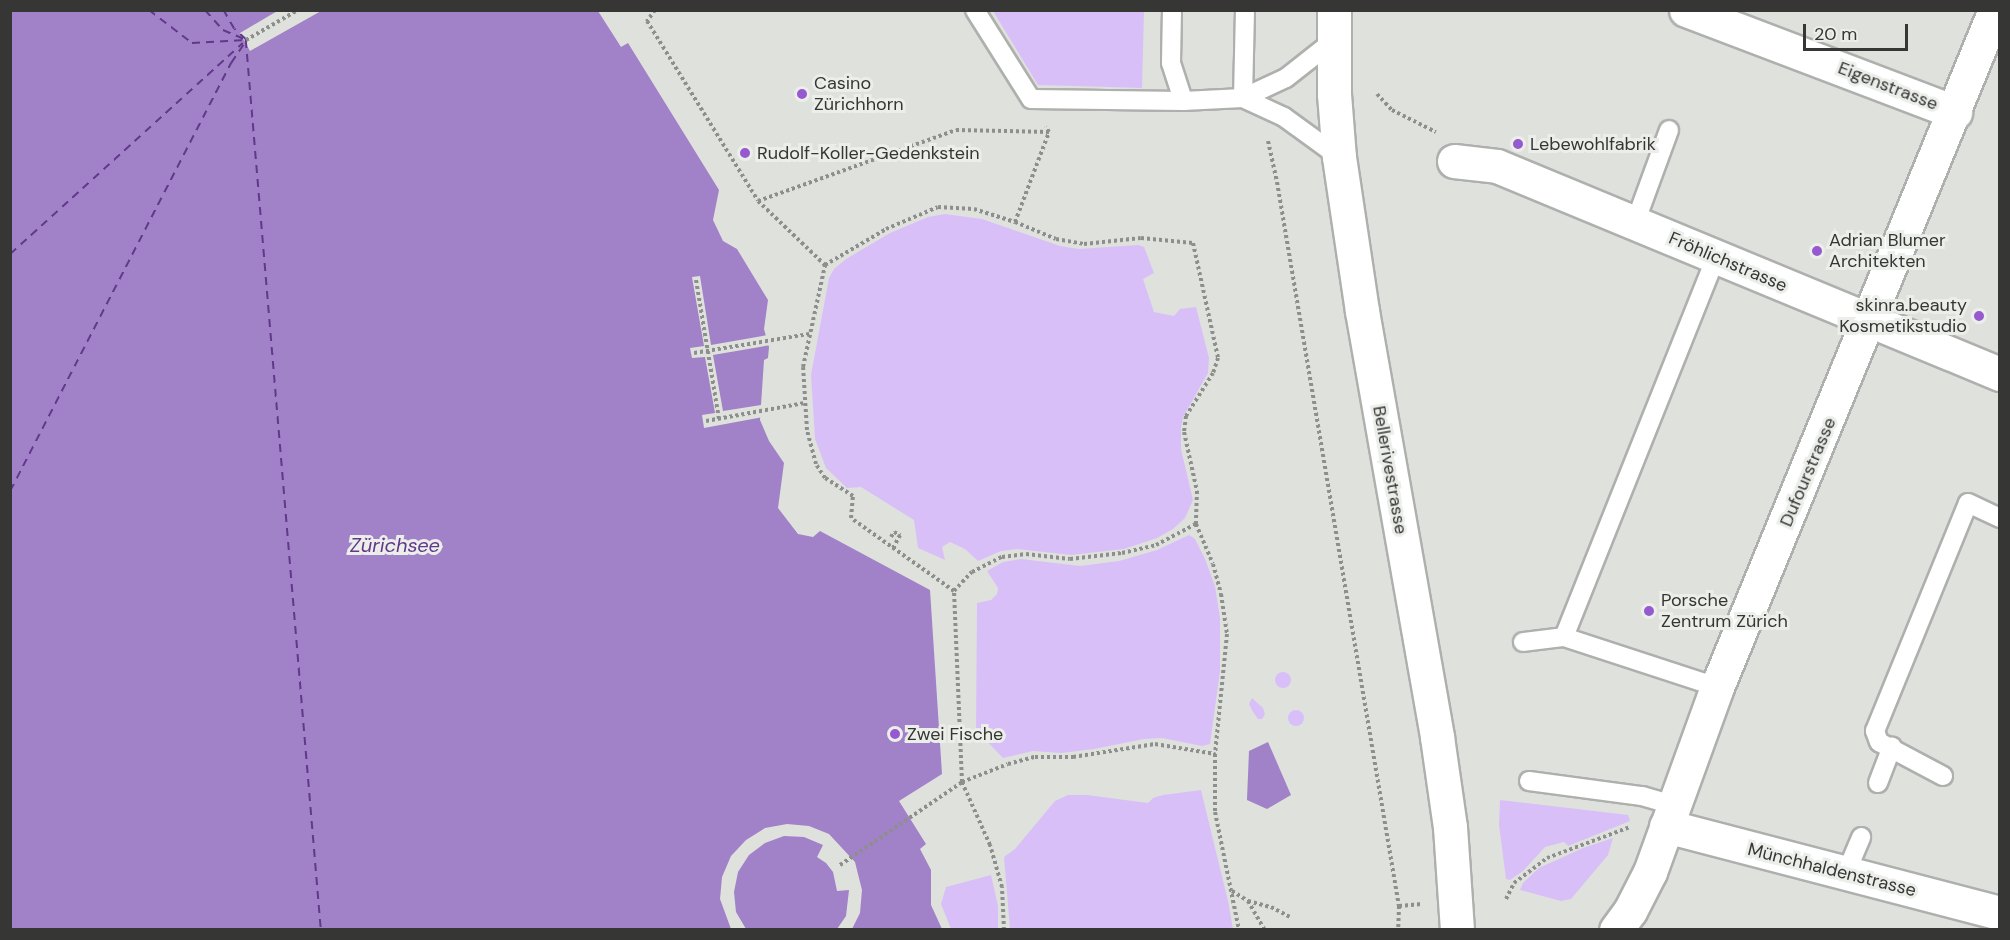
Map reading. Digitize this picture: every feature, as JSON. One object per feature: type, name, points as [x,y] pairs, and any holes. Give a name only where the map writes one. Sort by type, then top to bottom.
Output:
[{"type":"street","name":"Eigenstrasse","points":[[1686,10],[1955,112]]},
{"type":"street","name":"Dufourstrasse","points":[[1616,930],[1641,892],[1657,819],[1718,687],[1870,321],[1995,10]]},
{"type":"street","name":"Bellerivestrasse","points":[[1333,26],[1339,157],[1362,311],[1437,737],[1450,827],[1457,930]]},
{"type":"street","name":"Fröhlichstrasse","points":[[1454,161],[1497,166],[2000,374]]},
{"type":"street","name":"Münchhaldenstrasse","points":[[1657,819],[1846,873],[2000,913]]},
{"type":"lane","points":[[975,10],[1031,99],[1183,101],[1243,98],[1286,78],[1333,26]]},
{"type":"lane","points":[[1172,10],[1170,63],[1183,101]]},
{"type":"lane","points":[[1243,98],[1245,10]]},
{"type":"lane","points":[[1243,98],[1284,117],[1339,157]]},
{"type":"lane","points":[[1635,224],[1669,130]]},
{"type":"lane","points":[[1564,637],[1716,257]]},
{"type":"lane","points":[[1943,776],[1879,742],[1875,731],[1968,503],[2000,518]]},
{"type":"lane","points":[[1523,642],[1564,637],[1718,687]]},
{"type":"lane","points":[[1878,783],[1892,747]]},
{"type":"lane","points":[[1529,781],[1642,796],[1657,819]]},
{"type":"lane","points":[[1846,873],[1861,837]]},
{"type":"path","points":[[246,40],[298,10]]},
{"type":"path","points":[[655,10],[647,21],[758,201],[825,265]]},
{"type":"path","points":[[1377,94],[1392,110],[1421,123]]},
{"type":"path","points":[[758,201],[956,130],[1049,132],[1015,222]]},
{"type":"path","points":[[1268,141],[1277,182],[1399,906],[1398,930]]},
{"type":"path","points":[[954,591],[851,518],[853,496],[825,478],[816,464],[804,403],[803,367],[825,265],[886,229],[938,207],[974,209],[1015,222],[1056,239],[1084,244],[1141,238],[1192,243],[1218,358],[1213,373],[1186,416],[1184,432],[1197,490],[1196,524],[1213,564],[1221,594],[1227,634],[1215,754],[1215,812],[1239,930]]},
{"type":"path","points":[[696,280],[719,419]]},
{"type":"path","points":[[694,353],[809,334]]},
{"type":"path","points":[[706,422],[804,403]]},
{"type":"path","points":[[1004,930],[1002,887],[990,845],[962,782],[954,591],[972,572],[1002,557],[1026,554],[1070,559],[1122,553],[1156,545],[1196,524]]},
{"type":"path","points":[[891,537],[894,532],[900,535],[893,548]]},
{"type":"path","points":[[840,865],[962,782],[1008,764],[1035,757],[1073,757],[1155,744],[1215,754]]},
{"type":"path","points":[[1506,899],[1515,883],[1547,858],[1657,819]]},
{"type":"path","points":[[1232,891],[1248,901],[1271,907],[1290,917]]},
{"type":"path","points":[[1248,901],[1265,930]]},
{"type":"shaded area","points":[[993,11],[1144,11],[1142,88],[1038,85]]},
{"type":"shaded area","points":[[945,214],[982,219],[1060,246],[1079,249],[1138,245],[1144,247],[1154,273],[1143,279],[1154,312],[1174,316],[1180,309],[1196,307],[1209,358],[1208,373],[1183,417],[1181,449],[1193,500],[1185,518],[1173,529],[1157,538],[1124,549],[1071,555],[1017,549],[1001,551],[978,561],[965,549],[950,542],[942,547],[945,560],[918,548],[914,520],[861,487],[847,488],[826,468],[815,439],[811,375],[829,278],[834,269],[846,259],[890,233],[928,217]]},
{"type":"shaded area","points":[[1189,535],[1195,539],[1205,559],[1215,586],[1220,618],[1220,671],[1210,744],[1202,746],[1162,738],[1144,739],[1094,749],[1061,753],[1033,751],[1003,758],[976,730],[977,603],[991,600],[997,594],[998,588],[987,571],[1003,562],[1021,559],[1080,566],[1119,561],[1157,550]]},
{"type":"shaded area","points":[[1283,672],[1289,674],[1291,680],[1289,686],[1283,688],[1277,686],[1275,680],[1277,674]]},
{"type":"shaded area","points":[[1252,698],[1263,708],[1265,714],[1262,719],[1258,719],[1249,704]]},
{"type":"shaded area","points":[[1296,710],[1304,718],[1296,726],[1288,718]]},
{"type":"shaded area","points":[[1201,790],[1233,929],[1010,929],[1004,857],[1015,849],[1055,801],[1068,795],[1087,795],[1148,803],[1153,798],[1163,795]]},
{"type":"shaded area","points":[[1500,800],[1628,815],[1630,821],[1568,846],[1564,842],[1545,847],[1523,871],[1510,880],[1506,879],[1499,825]]},
{"type":"shaded area","points":[[1613,838],[1608,855],[1571,899],[1561,901],[1520,890],[1523,883],[1539,868],[1583,848]]},
{"type":"shaded area","points":[[991,875],[998,906],[998,929],[951,929],[941,904],[946,887]]},
{"type":"water","name":"Zürichsee","points":[[10,11],[598,11],[621,47],[628,43],[719,190],[713,220],[723,241],[737,249],[768,300],[764,329],[769,347],[768,358],[764,360],[760,420],[769,441],[784,463],[778,508],[798,534],[813,537],[820,531],[930,590],[942,774],[899,801],[926,844],[920,849],[931,870],[931,905],[942,929],[11,929]]},
{"type":"water","points":[[1268,742],[1291,795],[1267,809],[1247,800],[1249,751]]},
{"type":"pier","points":[[279,10],[321,11],[250,51],[240,33]]},
{"type":"pier","points":[[700,276],[711,345],[768,335],[771,345],[713,355],[723,411],[761,405],[763,417],[704,428],[702,415],[715,413],[705,357],[692,358],[690,348],[704,346],[692,277]]},
{"type":"pier","points":[[787,824],[809,826],[829,834],[855,862],[862,890],[860,913],[852,929],[837,929],[846,916],[849,890],[837,891],[833,872],[817,857],[823,845],[804,837],[784,836],[765,843],[749,855],[738,872],[734,892],[736,912],[746,929],[731,929],[720,899],[722,877],[731,856],[746,840],[765,828]]},
{"type":"ferry route","points":[[149,10],[192,43],[245,40]]},
{"type":"ferry route","points":[[205,10],[223,30],[246,40],[234,29],[223,10]]},
{"type":"ferry route","points":[[246,40],[321,930]]},
{"type":"ferry route","points":[[10,491],[231,63],[246,41]]},
{"type":"ferry route","points":[[10,254],[243,43]]},
{"type":"place","name":"Casino Zürichhorn","points":[[802,94]]},
{"type":"place","name":"Lebewohlfabrik","points":[[1518,144]]},
{"type":"place","name":"Rudolf-Koller-Gedenkstein","points":[[745,153]]},
{"type":"place","name":"Adrian Blumer Architekten","points":[[1817,251]]},
{"type":"place","name":"skinra.beauty Kosmetikstudio","points":[[1979,316]]},
{"type":"place","name":"Porsche Zentrum Zürich","points":[[1649,611]]},
{"type":"place","name":"Zwei Fische","points":[[895,734]]}]
